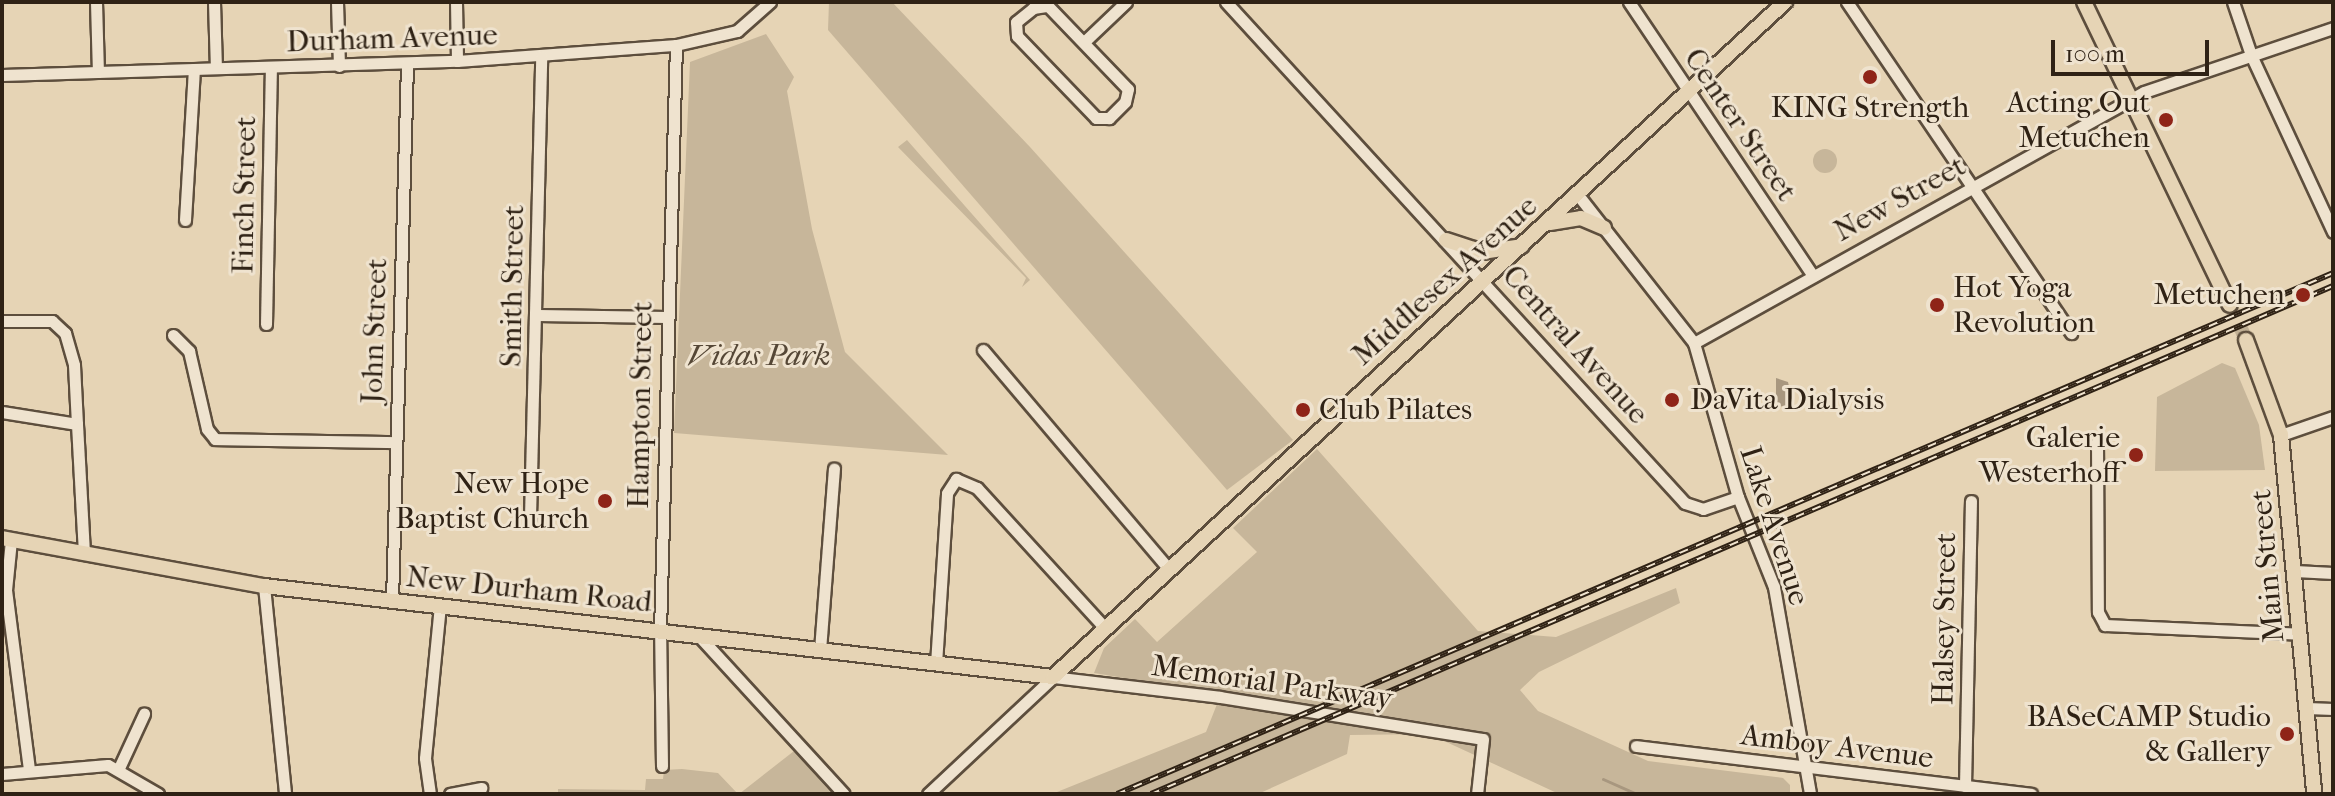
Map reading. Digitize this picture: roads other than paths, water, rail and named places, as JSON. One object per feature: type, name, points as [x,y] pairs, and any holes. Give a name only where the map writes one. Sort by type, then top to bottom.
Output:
[{"type":"main road","name":"Middlesex Avenue","points":[[1053,677],[1167,567],[1485,281],[1785,2]]},
{"type":"main road","points":[[2084,2],[2230,305]]},
{"type":"main road","points":[[1546,225],[1581,218],[1604,228]]},
{"type":"main road","points":[[1446,240],[1482,252],[1523,246]]},
{"type":"main road","name":"Main Street","points":[[2246,340],[2281,435],[2314,794]]},
{"type":"main road","name":"New Durham Road","points":[[7,539],[264,586],[1053,677]]},
{"type":"street","points":[[96,2],[98,72]]},
{"type":"street","points":[[214,2],[216,68]]},
{"type":"street","points":[[337,2],[339,66]]},
{"type":"street","points":[[456,2],[457,61]]},
{"type":"street","name":"Durham Avenue","points":[[2,75],[457,61],[676,45],[737,31],[770,2]]},
{"type":"street","points":[[1084,42],[1126,2]]},
{"type":"street","name":"Central Avenue","points":[[1226,2],[1485,281],[1685,503],[1703,509],[1738,497]]},
{"type":"street","name":"Center Street","points":[[1629,2],[1812,274]]},
{"type":"street","points":[[1847,2],[2071,333]]},
{"type":"street","points":[[2233,2],[2251,55],[2333,232]]},
{"type":"street","points":[[1048,6],[1084,42],[1128,89],[1125,102],[1109,118],[1096,118],[1017,36],[1016,22],[1033,8],[1048,6]]},
{"type":"street","name":"New Street","points":[[1694,343],[1812,274],[2131,101],[2251,55],[2333,28]]},
{"type":"street","name":"Hampton Street","points":[[662,766],[660,631],[666,317],[676,45]]},
{"type":"street","name":"Smith Street","points":[[530,517],[538,315],[541,56]]},
{"type":"street","name":"John Street","points":[[392,601],[407,63]]},
{"type":"street","name":"Finch Street","points":[[266,324],[271,68]]},
{"type":"street","points":[[185,220],[194,69]]},
{"type":"street","name":"Lake Avenue","points":[[1578,195],[1694,343],[1738,497],[1774,587],[1810,794]]},
{"type":"street","points":[[538,315],[666,317]]},
{"type":"street","points":[[2,321],[52,321],[65,333],[74,365],[84,554]]},
{"type":"street","points":[[173,335],[189,351],[207,429],[215,439],[395,442]]},
{"type":"street","points":[[983,350],[1167,567]]},
{"type":"street","points":[[2,412],[77,424]]},
{"type":"street","points":[[2281,435],[2333,417]]},
{"type":"street","points":[[2097,441],[2098,612],[2109,629],[2300,634]]},
{"type":"street","points":[[820,650],[834,469]]},
{"type":"street","points":[[936,664],[947,493],[956,479],[977,488],[1104,627]]},
{"type":"street","name":"Halsey Street","points":[[1965,786],[1971,501]]},
{"type":"street","points":[[7,539],[6,590],[29,770]]},
{"type":"street","points":[[2295,571],[2333,573]]},
{"type":"street","points":[[264,586],[285,794]]},
{"type":"street","points":[[430,794],[425,758],[440,606]]},
{"type":"street","points":[[699,636],[844,794]]},
{"type":"street","name":"Memorial Parkway","points":[[1053,677],[1483,739],[1477,794]]},
{"type":"street","name":"Middlesex Avenue","points":[[928,794],[1053,677]]},
{"type":"street","points":[[2307,708],[2333,709]]},
{"type":"street","points":[[119,768],[144,714]]},
{"type":"street","name":"Amboy Avenue","points":[[1636,746],[2031,794]]},
{"type":"street","points":[[2,774],[29,770],[119,768],[158,794]]},
{"type":"street","points":[[450,794],[481,788]]},
{"type":"waterway","points":[[1603,779],[1636,794]]},
{"type":"tunnel","points":[[2230,305],[2246,340]]},
{"type":"railway","points":[[1117,794],[2333,273]]},
{"type":"railway","points":[[1151,794],[2333,286]]},
{"type":"place","name":"KING Strength","points":[[1870,77]]},
{"type":"place","name":"Acting Out Metuchen","points":[[2166,120]]},
{"type":"place","name":"Metuchen","points":[[2303,295]]},
{"type":"place","name":"Hot Yoga Revolution","points":[[1937,305]]},
{"type":"place","name":"DaVita Dialysis","points":[[1672,400]]},
{"type":"place","name":"Club Pilates","points":[[1303,410]]},
{"type":"place","name":"Galerie Westerhoff","points":[[2136,455]]},
{"type":"place","name":"New Hope Baptist Church","points":[[605,501]]},
{"type":"place","name":"BASeCAMP Studio & Gallery","points":[[2287,734]]},
{"type":"park label","name":"Vidas Park","points":[[759,356]]}]
